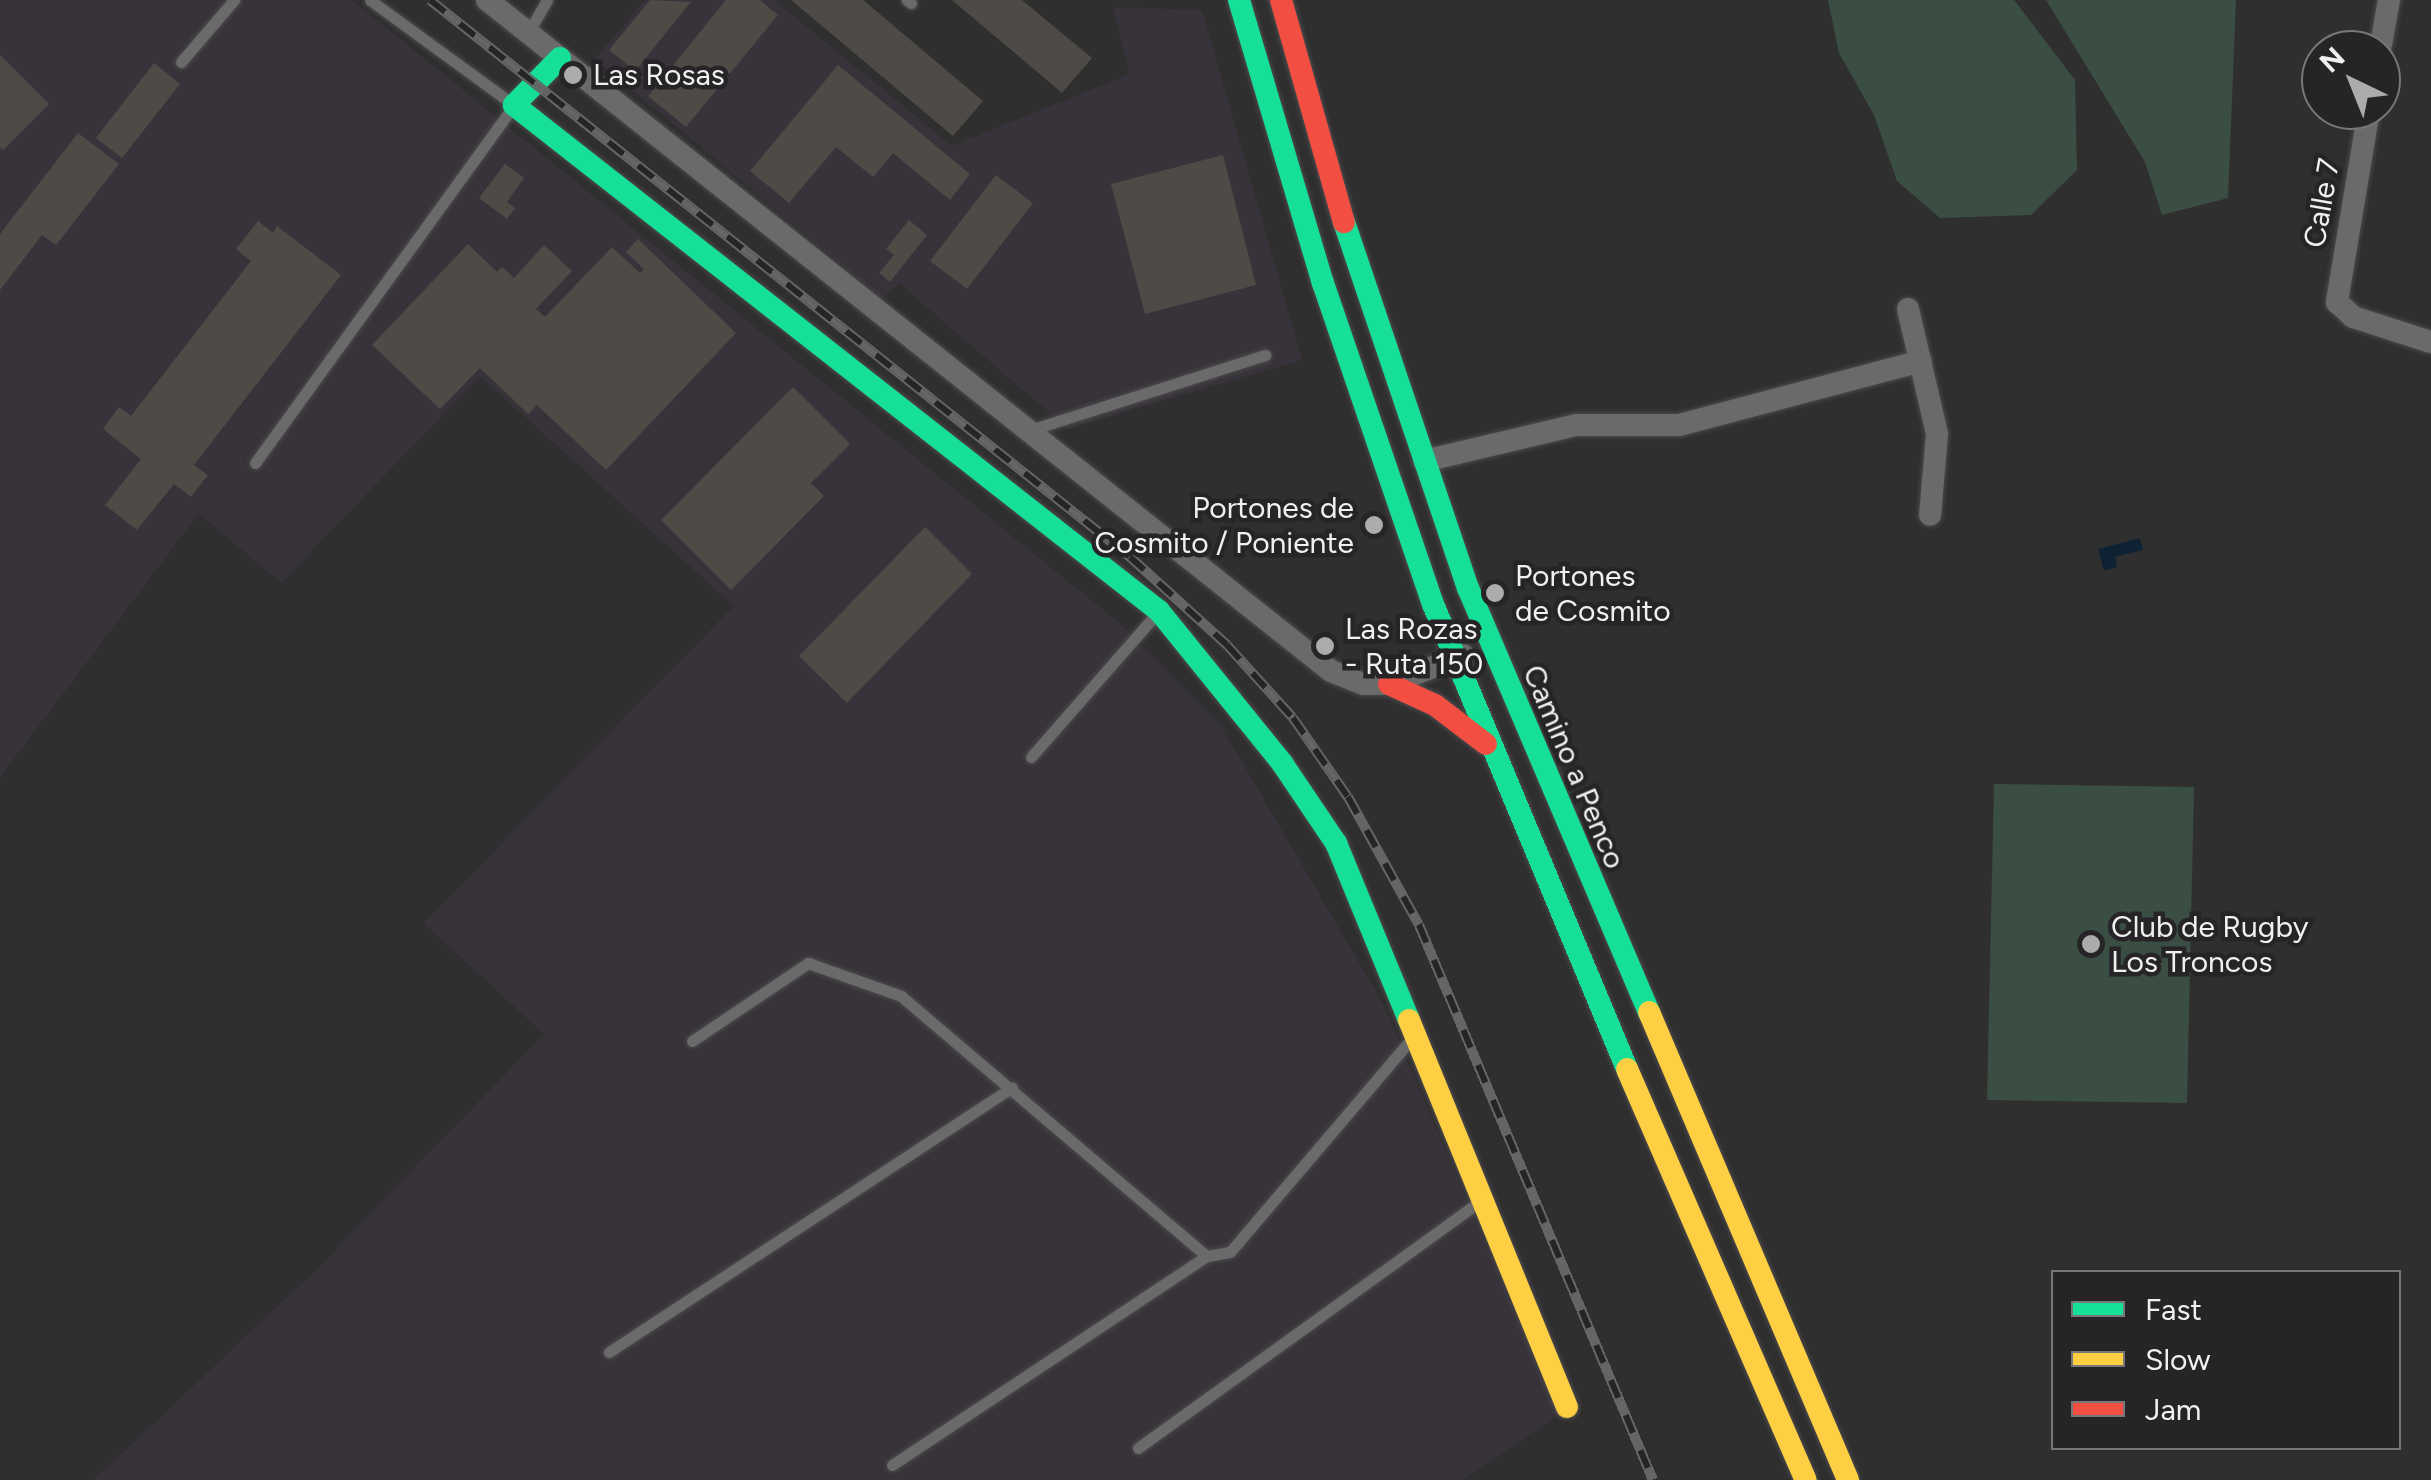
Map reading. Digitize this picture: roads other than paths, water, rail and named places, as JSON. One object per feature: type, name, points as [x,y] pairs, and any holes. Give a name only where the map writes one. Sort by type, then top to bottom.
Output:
[{"type":"main road","points":[[1239,0],[1359,395],[1454,658],[1806,1480]]},
{"type":"main road","name":"Camino a Penco","points":[[1281,0],[1424,461],[1490,644],[1848,1480]]},
{"type":"main road","points":[[560,58],[514,104],[1159,612],[1282,763],[1336,843],[1411,1039],[1567,1407]]},
{"type":"main road","points":[[1389,684],[1435,705],[1489,747]]},
{"type":"street","points":[[2384,30],[2389,0]]},
{"type":"street","points":[[504,5],[528,33],[1331,672],[1364,684],[1389,684],[1490,644]]},
{"type":"street","name":"Calle 7","points":[[2365,130],[2336,290],[2340,307],[2431,342]]},
{"type":"street","points":[[1908,309],[1938,434],[1930,515]]},
{"type":"street","points":[[1424,461],[1576,425],[1679,425],[1921,361]]},
{"type":"lane","points":[[181,62],[234,0]]},
{"type":"lane","points":[[254,464],[514,104],[370,0]]},
{"type":"lane","points":[[528,33],[548,0]]},
{"type":"lane","points":[[1026,431],[1264,356]]},
{"type":"lane","points":[[1031,757],[1159,612]]},
{"type":"lane","points":[[692,1040],[808,962],[901,996],[1206,1256]]},
{"type":"lane","points":[[892,1465],[1206,1256],[1230,1252],[1411,1039]]},
{"type":"lane","points":[[609,1352],[1012,1087]]},
{"type":"lane","points":[[1138,1448],[1479,1202]]},
{"type":"water","points":[[2140,538],[2143,550],[2115,557],[2117,567],[2104,571],[2098,549]]},
{"type":"railway","points":[[430,0],[1130,557],[1227,645],[1293,718],[1348,797],[1419,925],[1653,1480]]},
{"type":"place","name":"Las Rosas","points":[[573,75]]},
{"type":"place","name":"Portones de Cosmito / Poniente","points":[[1374,525]]},
{"type":"place","name":"Portones de Cosmito","points":[[1495,593]]},
{"type":"place","name":"Las Rozas - Ruta 150","points":[[1325,646]]},
{"type":"place","name":"Club de Rugby Los Troncos","points":[[2091,944]]}]
